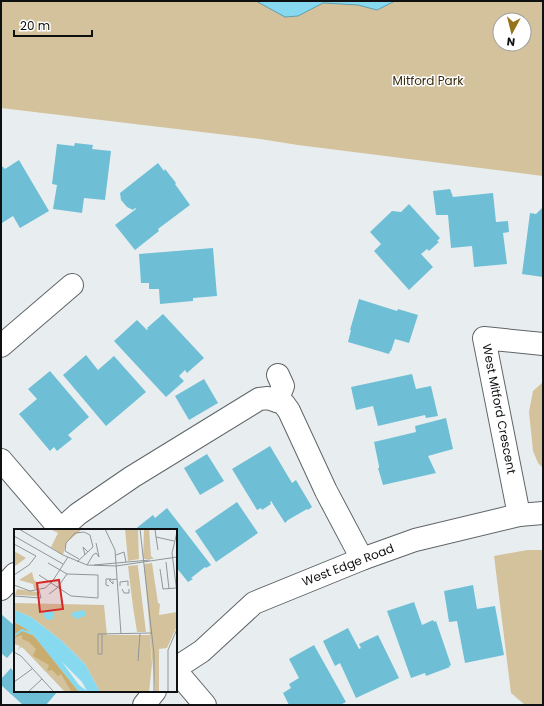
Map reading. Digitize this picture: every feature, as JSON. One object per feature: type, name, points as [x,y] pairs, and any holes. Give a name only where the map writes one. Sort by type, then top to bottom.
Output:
[{"type":"street","points":[[1,346],[72,285]]},
{"type":"street","name":"West Mitford Crescent","points":[[519,515],[484,338],[543,344]]},
{"type":"street","points":[[277,401],[283,386],[278,375]]},
{"type":"street","points":[[62,529],[78,514],[132,478],[259,399],[268,398],[284,404],[289,411],[326,491],[362,559]]},
{"type":"street","points":[[1,460],[60,529]]},
{"type":"street","name":"West Edge Road","points":[[177,667],[202,652],[254,603],[362,559],[415,540],[519,515],[543,513]]},
{"type":"street","points":[[1,589],[14,575]]},
{"type":"street","points":[[177,672],[205,705]]},
{"type":"street","points":[[144,705],[154,692]]},
{"type":"green space","name":"Mitford Park","points":[[1,1],[543,1],[543,176],[260,139],[1,108]]},
{"type":"green space","points":[[543,382],[543,468],[538,463],[533,451],[529,412],[533,391]]},
{"type":"green space","points":[[527,550],[543,550],[543,705],[525,705],[511,693],[494,556]]},
{"type":"water","points":[[256,1],[395,1],[377,10],[358,5],[323,3],[298,16],[285,17]]},
{"type":"building","points":[[75,143],[93,145],[92,149],[111,151],[105,200],[84,198],[82,213],[53,209],[57,185],[52,184],[57,144],[74,146]]},
{"type":"building","points":[[19,160],[49,211],[20,228],[13,216],[2,223],[1,221],[1,165],[5,169]]},
{"type":"building","points":[[158,163],[176,183],[175,184],[190,205],[158,229],[159,231],[135,250],[115,225],[136,209],[135,208],[133,210],[127,207],[121,200],[120,193]]},
{"type":"building","points":[[450,189],[453,197],[493,193],[496,222],[508,221],[509,232],[503,233],[507,264],[474,267],[472,246],[451,248],[448,215],[436,215],[433,191]]},
{"type":"building","points":[[409,204],[440,238],[437,241],[439,242],[429,251],[427,249],[421,254],[433,267],[409,290],[374,251],[381,244],[370,232],[392,211],[401,212]]},
{"type":"building","points":[[543,207],[543,277],[522,274],[530,213],[536,214]]},
{"type":"building","points":[[213,248],[217,296],[193,298],[193,301],[160,304],[159,289],[149,289],[149,283],[141,283],[139,254]]},
{"type":"building","points":[[359,299],[397,311],[398,309],[418,315],[409,343],[395,339],[389,354],[348,342]]},
{"type":"building","points":[[163,314],[204,358],[187,373],[185,370],[179,376],[184,381],[166,397],[114,341],[137,320],[147,330],[147,328]]},
{"type":"building","points":[[86,355],[98,370],[114,356],[146,392],[106,426],[63,375]]},
{"type":"building","points":[[50,371],[89,417],[68,435],[72,439],[57,451],[54,447],[50,451],[19,414],[37,399],[28,389]]},
{"type":"building","points":[[412,374],[416,389],[431,386],[438,416],[426,418],[425,415],[378,426],[373,406],[356,410],[351,387]]},
{"type":"building","points":[[204,379],[218,403],[189,420],[175,396]]},
{"type":"building","points":[[446,418],[453,449],[428,456],[436,473],[383,485],[378,468],[379,466],[374,442],[416,432],[415,426]]},
{"type":"building","points":[[270,446],[292,483],[296,480],[312,507],[285,523],[271,501],[271,504],[262,510],[261,508],[257,510],[232,469]]},
{"type":"building","points":[[207,454],[224,481],[200,495],[184,468]]},
{"type":"building","points":[[237,502],[258,533],[216,562],[195,531]]},
{"type":"building","points":[[167,508],[211,565],[206,568],[205,567],[188,582],[177,568],[177,529],[135,529],[153,515],[155,518]]},
{"type":"building","points":[[473,585],[477,609],[495,606],[504,655],[465,663],[457,621],[449,622],[444,591]]},
{"type":"building","points":[[414,602],[422,625],[433,620],[434,622],[436,621],[451,665],[449,666],[450,667],[426,676],[425,673],[411,678],[387,611]]},
{"type":"building","points":[[1,614],[14,625],[14,650],[7,658],[1,653]]},
{"type":"building","points":[[348,628],[359,649],[361,648],[359,644],[378,635],[399,678],[356,698],[340,663],[335,666],[323,641]]},
{"type":"building","points":[[314,645],[346,702],[340,705],[289,705],[283,693],[291,688],[289,684],[299,678],[289,659]]},
{"type":"building","points":[[11,668],[13,671],[14,670],[14,692],[57,692],[46,705],[23,705],[1,685],[1,679]]}]
